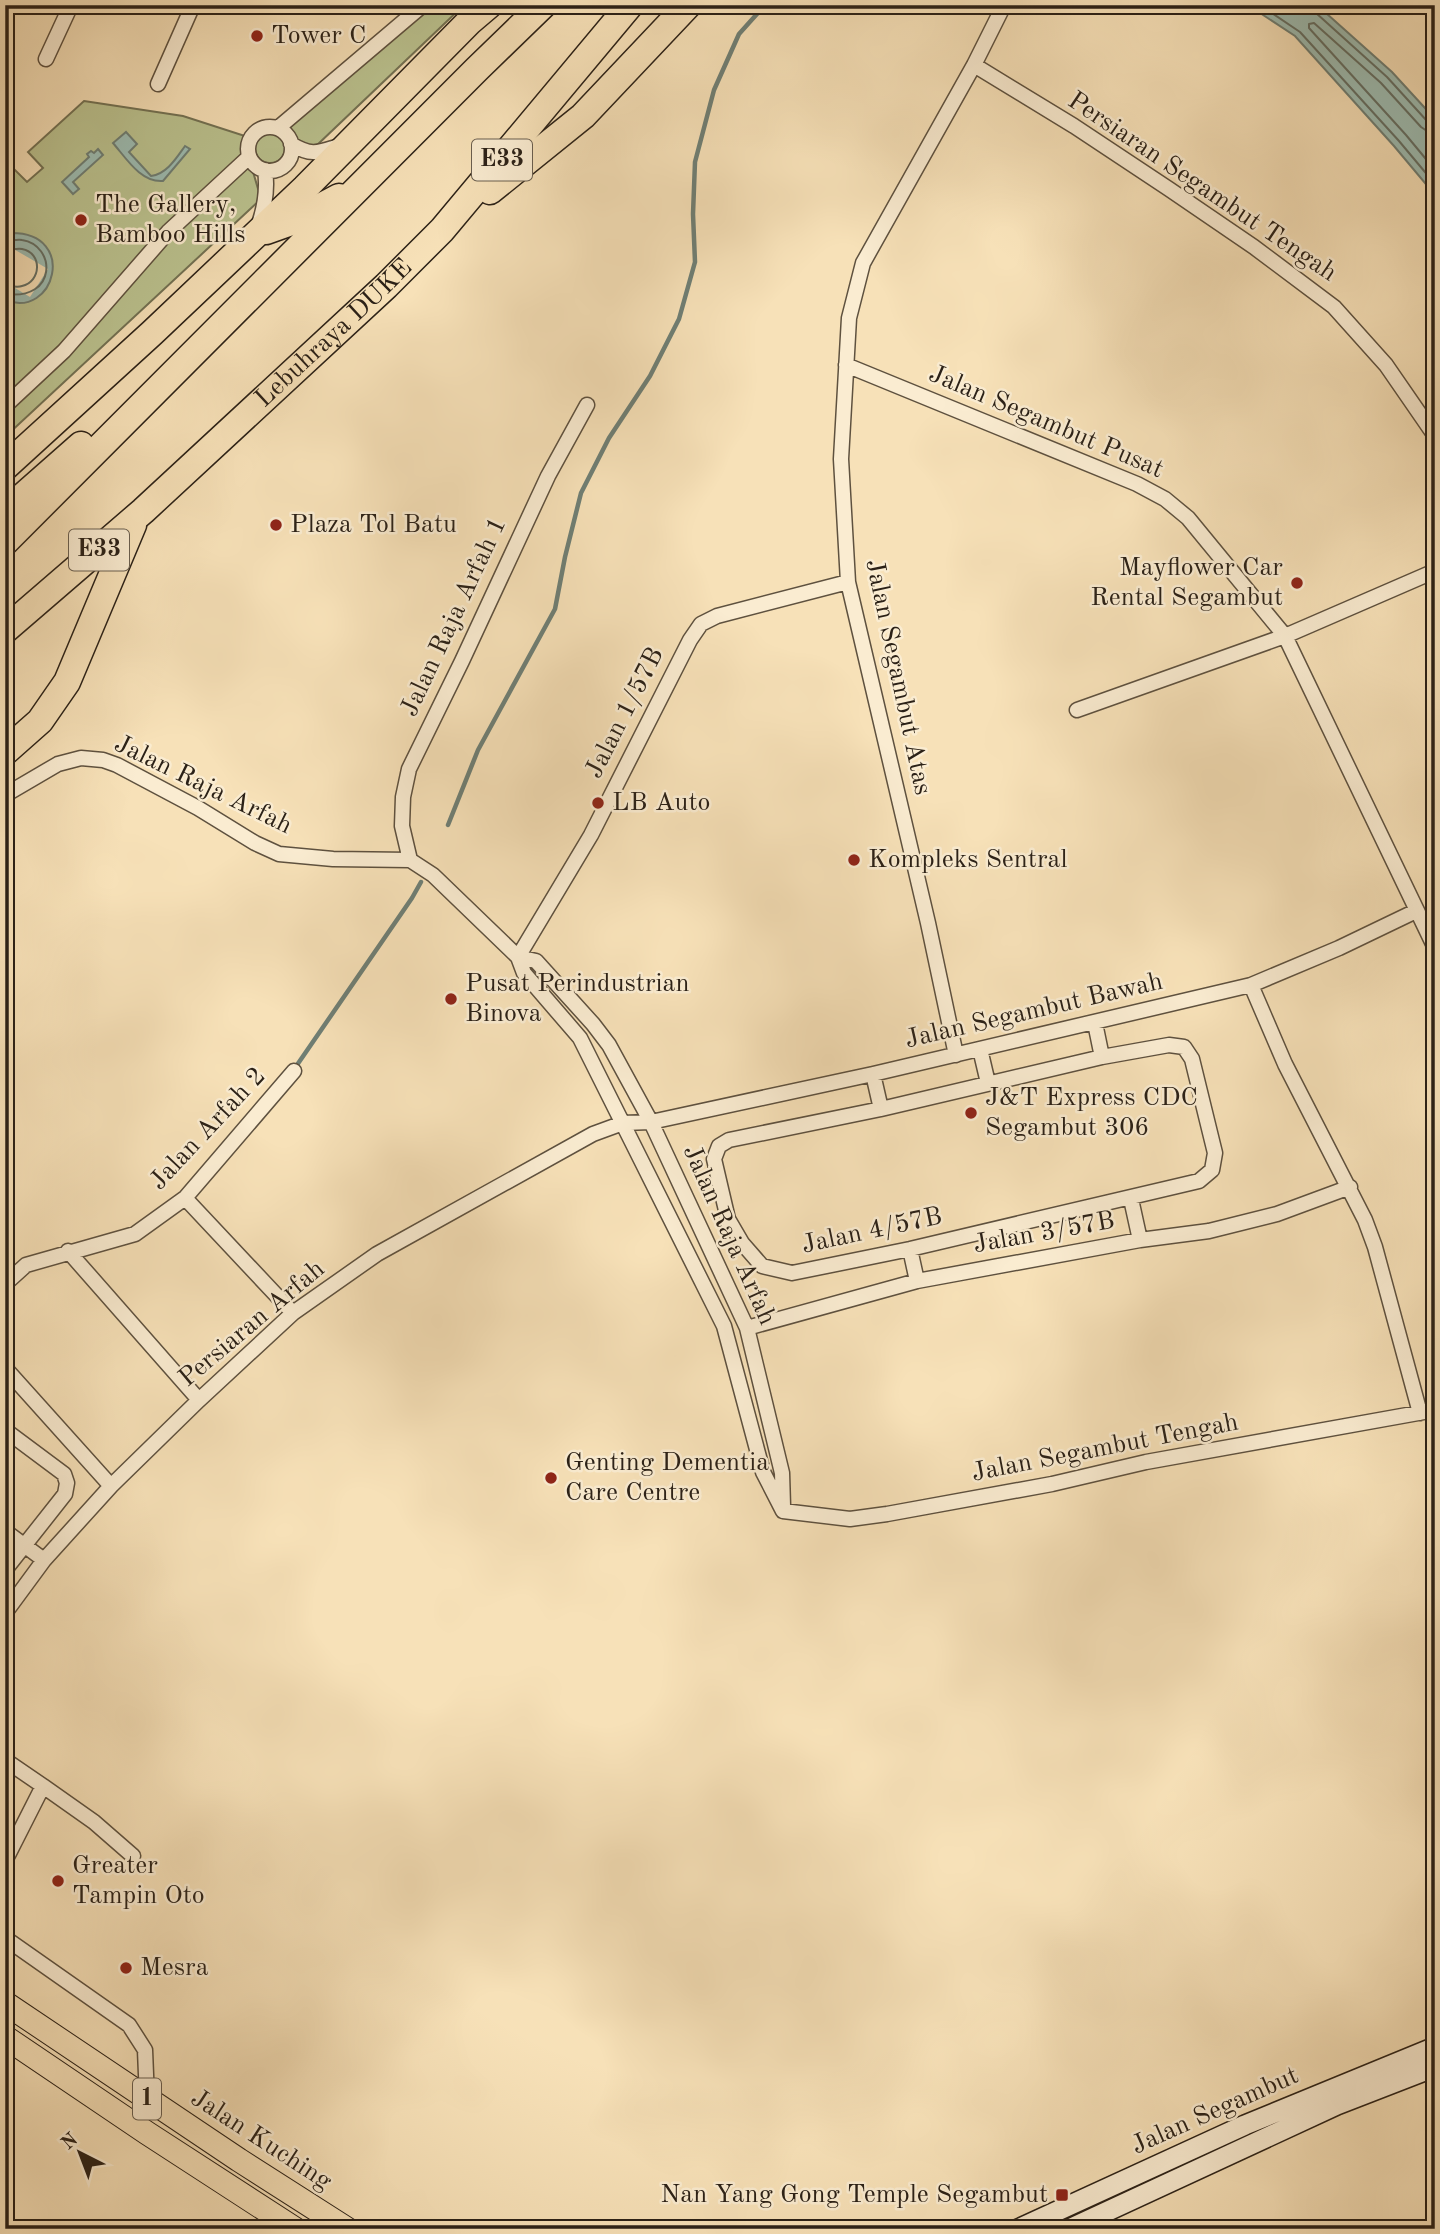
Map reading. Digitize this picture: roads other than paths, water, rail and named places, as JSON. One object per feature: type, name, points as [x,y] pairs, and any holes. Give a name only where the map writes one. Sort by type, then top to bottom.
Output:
[{"type":"highway","points":[[477,69],[527,5]]},
{"type":"highway","name":"E33","points":[[5,542],[543,5]]},
{"type":"highway","name":"Lebuhraya DUKE","points":[[5,630],[136,517],[443,230],[630,5]]},
{"type":"highway","points":[[443,230],[583,116],[688,5]]},
{"type":"highway","points":[[5,467],[254,236],[480,11]]},
{"type":"highway","points":[[254,236],[294,221],[335,200],[375,174]]},
{"type":"highway","points":[[5,512],[222,326]]},
{"type":"highway","points":[[5,488],[112,370]]},
{"type":"highway","points":[[5,752],[40,721],[67,682],[136,517]]},
{"type":"highway","name":"Jalan Kuching","points":[[5,2003],[347,2229]]},
{"type":"highway","name":"1","points":[[5,2037],[295,2229]]},
{"type":"main road","name":"Jalan Segambut","points":[[1018,2229],[1245,2125],[1435,2046]]},
{"type":"main road","name":"Jalan Segambut","points":[[1069,2229],[1337,2105],[1435,2067]]},
{"type":"street","points":[[46,60],[71,5]]},
{"type":"street","points":[[158,84],[192,5]]},
{"type":"street","points":[[278,128],[423,5]]},
{"type":"street","name":"Jalan Segambut Atas","points":[[956,1055],[848,582],[841,459],[849,318],[863,263],[974,65],[1004,5]]},
{"type":"street","name":"Persiaran Segambut Tengah","points":[[974,65],[1074,126],[1158,182],[1254,247],[1334,307],[1385,366],[1435,436]]},
{"type":"street","points":[[270,127],[278,128],[289,137],[289,158],[279,169],[258,168],[249,157],[248,143],[257,131],[270,127]]},
{"type":"street","points":[[291,144],[307,153],[321,152],[358,134]]},
{"type":"street","points":[[5,406],[64,351],[168,232],[249,157]]},
{"type":"street","points":[[254,236],[263,212],[267,188],[265,170]]},
{"type":"street","name":"Jalan Segambut Pusat","points":[[846,365],[1137,484],[1165,499],[1188,518],[1285,636],[1435,948]]},
{"type":"street","name":"Jalan Raja Arfah 1","points":[[410,860],[402,826],[403,797],[409,769],[548,476],[587,405]]},
{"type":"street","points":[[1077,710],[1285,636],[1435,571]]},
{"type":"street","name":"Jalan 1/57B","points":[[518,957],[591,835],[690,640],[701,624],[717,616],[848,582]]},
{"type":"street","name":"Jalan Raja Arfah","points":[[5,795],[58,764],[81,758],[103,760],[198,808],[255,843],[279,854],[333,859],[410,860],[433,875],[518,957],[524,974],[580,1038],[724,1326],[763,1472],[783,1511]]},
{"type":"street","name":"Jalan Segambut Bawah","points":[[623,1122],[651,1122],[873,1074],[1251,985],[1339,948],[1416,911]]},
{"type":"street","name":"Jalan Raja Arfah","points":[[518,957],[536,961],[593,1024],[609,1045],[651,1122],[747,1328],[782,1473],[783,1511]]},
{"type":"street","points":[[1251,985],[1285,1064],[1350,1187],[1375,1247],[1420,1413]]},
{"type":"street","points":[[1095,1023],[1102,1057]]},
{"type":"street","name":"Jalan 4/57B","points":[[1169,1045],[1184,1047],[1192,1059],[1215,1153],[1212,1170],[1199,1181],[1131,1199],[792,1273],[762,1265],[742,1243],[728,1219],[714,1158],[719,1146],[729,1140],[881,1109],[988,1083],[1102,1057],[1169,1045]]},
{"type":"street","points":[[980,1049],[988,1083]]},
{"type":"street","name":"Jalan Arfah 2","points":[[5,1284],[26,1265],[135,1234],[186,1198],[294,1071]]},
{"type":"street","points":[[873,1074],[881,1109]]},
{"type":"street","name":"Persiaran Arfah","points":[[5,1613],[44,1560],[111,1486],[293,1313],[377,1254],[593,1134],[623,1122]]},
{"type":"street","name":"Jalan 3/57B","points":[[747,1328],[917,1281],[1140,1240],[1209,1231],[1277,1214],[1350,1187]]},
{"type":"street","points":[[186,1198],[293,1313]]},
{"type":"street","points":[[1131,1199],[1140,1240]]},
{"type":"street","points":[[910,1249],[917,1281]]},
{"type":"street","points":[[68,1251],[199,1400]]},
{"type":"street","points":[[5,1368],[111,1486]]},
{"type":"street","name":"Jalan Segambut Tengah","points":[[783,1511],[850,1519],[887,1514],[1052,1484],[1146,1462],[1435,1410]]},
{"type":"street","points":[[5,1430],[64,1474],[67,1483],[65,1494],[5,1570]]},
{"type":"street","points":[[5,1531],[44,1560]]},
{"type":"street","points":[[5,1760],[94,1822],[133,1856]]},
{"type":"street","points":[[5,1861],[43,1786]]},
{"type":"street","points":[[5,1938],[129,2025],[145,2050],[147,2099]]},
{"type":"water","points":[[1248,5],[1317,5],[1392,72],[1435,119],[1435,195],[1295,36]]},
{"type":"water","points":[[126,132],[137,144],[129,152],[151,176],[167,169],[185,146],[190,149],[163,181],[155,181],[141,174],[113,143]]},
{"type":"water","points":[[98,149],[103,155],[73,182],[79,189],[73,194],[62,182],[89,157],[87,154]]},
{"type":"water","points":[[12,233],[33,237],[46,246],[52,259],[52,274],[47,288],[36,298],[22,303],[5,300],[5,235]]},
{"type":"waterway","points":[[448,825],[478,750],[555,609],[581,493],[609,438],[650,376],[679,319],[695,262],[695,162],[714,90],[739,34],[765,5]]},
{"type":"waterway","points":[[297,1065],[421,882]]},
{"type":"place","name":"Tower C","points":[[257,36]]},
{"type":"place","name":"The Gallery, Bamboo Hills","points":[[81,220]]},
{"type":"place","name":"Plaza Tol Batu","points":[[276,525]]},
{"type":"place","name":"Mayflower Car Rental Segambut","points":[[1297,583]]},
{"type":"place","name":"LB Auto","points":[[598,803]]},
{"type":"place","name":"Kompleks Sentral","points":[[854,860]]},
{"type":"place","name":"Pusat Perindustrian Binova","points":[[451,999]]},
{"type":"place","name":"J&T Express CDC Segambut 306","points":[[971,1113]]},
{"type":"place","name":"Genting Dementia Care Centre","points":[[551,1478]]},
{"type":"place","name":"Greater Tampin Oto","points":[[58,1881]]},
{"type":"place","name":"Mesra","points":[[126,1968]]},
{"type":"place","name":"Nan Yang Gong Temple Segambut","points":[[1062,2195]]}]
